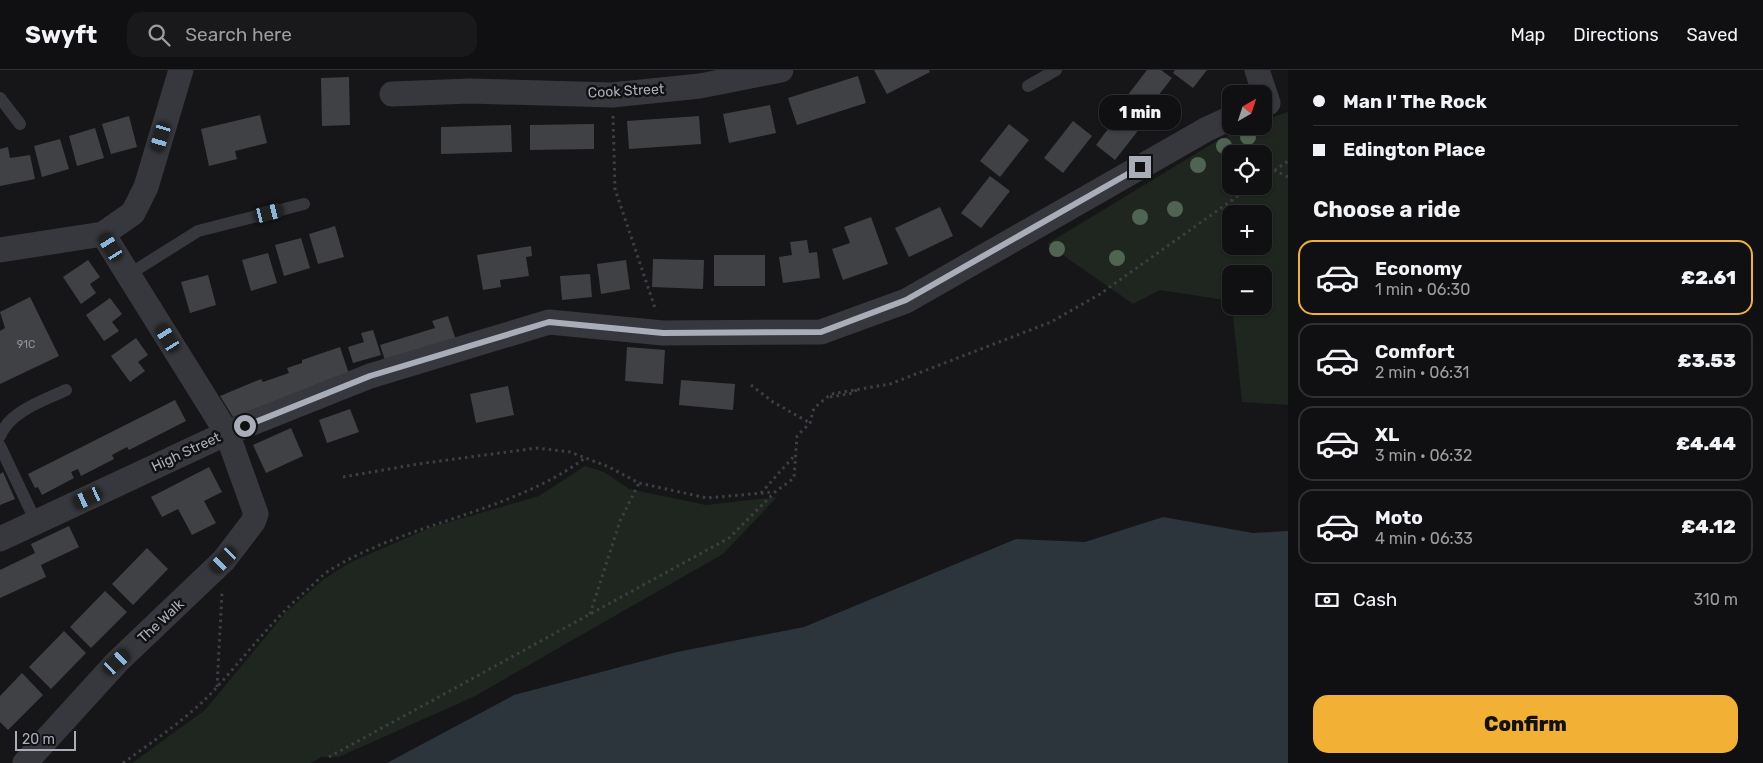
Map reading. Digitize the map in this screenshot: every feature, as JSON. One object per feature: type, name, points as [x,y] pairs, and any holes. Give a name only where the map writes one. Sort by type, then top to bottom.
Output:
[{"type":"street","points":[[0,250],[103,234],[133,213],[146,187],[181,70]]},
{"type":"street","name":"Cook Street","points":[[392,94],[475,81],[612,95],[700,86],[781,70]]},
{"type":"street","points":[[1257,70],[1273,101]]},
{"type":"street","name":"High Street","points":[[0,539],[227,433],[370,376],[549,322],[663,333],[821,332],[906,300],[1222,122]]},
{"type":"street","points":[[103,234],[227,433]]},
{"type":"street","name":"The Walk","points":[[25,763],[117,662],[224,560],[253,522],[256,514],[227,433]]},
{"type":"lane","points":[[1028,86],[1056,70]]},
{"type":"lane","points":[[0,98],[20,124]]},
{"type":"lane","points":[[128,275],[198,231],[304,204]]},
{"type":"lane","points":[[0,436],[3,428],[15,416],[66,390]]},
{"type":"lane","points":[[0,446],[36,522]]},
{"type":"path","points":[[612,95],[615,189],[650,295]]},
{"type":"path","points":[[1274,170],[1288,161]]},
{"type":"path","points":[[1274,170],[1288,177]]},
{"type":"path","points":[[329,757],[729,538],[775,492],[794,478],[797,436],[810,423],[814,408],[832,394],[890,384],[1051,322],[1100,294],[1239,195]]},
{"type":"path","points":[[752,385],[773,402],[810,423]]},
{"type":"path","points":[[343,477],[438,461],[537,448],[570,452],[609,467],[639,483],[706,498],[775,492]]},
{"type":"path","points":[[760,494],[796,455]]},
{"type":"path","points":[[123,763],[190,716],[283,611],[329,571],[386,542],[517,496],[563,475],[585,458]]},
{"type":"path","points":[[590,615],[620,521],[639,483]]},
{"type":"path","points":[[217,687],[220,621]]},
{"type":"shaded area","points":[[1288,112],[1288,405],[1242,402],[1233,315],[1272,315],[1272,265],[1222,265],[1222,300],[1160,290],[1133,304],[1047,244],[1215,142],[1230,135],[1272,135],[1272,117]]},
{"type":"shaded area","points":[[585,466],[604,472],[629,489],[706,505],[777,497],[723,554],[475,696],[339,757],[322,757],[311,763],[132,763],[205,710],[286,612],[324,579],[351,562],[432,527],[539,496]]},
{"type":"shaded area","points":[[1163,517],[1253,533],[1288,531],[1288,763],[387,763],[514,695],[677,652],[804,627],[1016,539],[1085,542]]},
{"type":"building","points":[[874,70],[929,70],[930,72],[887,94]]},
{"type":"building","points":[[1147,70],[1161,70],[1172,78],[1143,115],[1124,100]]},
{"type":"building","points":[[1175,70],[1207,70],[1193,88],[1173,73]]},
{"type":"building","points":[[858,76],[866,103],[797,125],[788,98]]},
{"type":"building","points":[[349,77],[350,125],[322,126],[321,78]]},
{"type":"building","points":[[770,105],[776,133],[729,143],[723,114]]},
{"type":"building","points":[[1124,108],[1144,123],[1115,160],[1096,145]]},
{"type":"building","points":[[260,115],[267,143],[235,151],[237,159],[209,166],[201,129]]},
{"type":"building","points":[[129,116],[137,147],[111,154],[102,124]]},
{"type":"building","points":[[699,116],[701,144],[629,149],[627,121]]},
{"type":"building","points":[[1073,121],[1092,136],[1063,173],[1044,158]]},
{"type":"building","points":[[594,124],[594,149],[530,150],[530,125]]},
{"type":"building","points":[[1009,124],[1029,140],[1000,177],[980,161]]},
{"type":"building","points":[[511,125],[512,152],[441,154],[441,127]]},
{"type":"building","points":[[95,128],[104,158],[77,166],[69,136]]},
{"type":"building","points":[[60,139],[69,169],[42,177],[34,146]]},
{"type":"building","points":[[8,147],[10,158],[30,155],[35,179],[0,186],[0,149]]},
{"type":"building","points":[[990,176],[1010,191],[981,228],[961,213]]},
{"type":"building","points":[[940,207],[953,236],[909,257],[895,228]]},
{"type":"building","points":[[871,217],[888,264],[843,280],[832,249],[850,243],[844,227]]},
{"type":"building","points":[[335,226],[344,257],[318,264],[309,234]]},
{"type":"building","points":[[301,238],[310,268],[284,276],[275,245]]},
{"type":"building","points":[[807,240],[809,253],[817,252],[820,278],[783,283],[779,257],[792,255],[790,242]]},
{"type":"building","points":[[531,246],[532,256],[526,257],[529,276],[500,280],[501,287],[483,290],[477,255]]},
{"type":"building","points":[[268,253],[277,283],[251,291],[242,260]]},
{"type":"building","points":[[714,255],[765,255],[765,286],[714,286]]},
{"type":"building","points":[[653,259],[704,260],[703,289],[652,287]]},
{"type":"building","points":[[88,260],[100,277],[90,284],[96,293],[81,304],[63,277]]},
{"type":"building","points":[[626,260],[630,289],[601,294],[597,264]]},
{"type":"building","points":[[590,274],[592,297],[562,300],[560,276]]},
{"type":"building","points":[[208,275],[216,305],[190,313],[181,282]]},
{"type":"building","points":[[30,297],[59,356],[0,384],[0,331],[5,328],[0,312]]},
{"type":"building","points":[[110,298],[122,314],[112,322],[119,331],[104,341],[86,315]]},
{"type":"building","points":[[448,316],[456,340],[386,363],[380,345],[435,328],[432,321]]},
{"type":"building","points":[[373,330],[381,355],[353,363],[348,347],[364,342],[361,333]]},
{"type":"building","points":[[136,338],[148,355],[138,362],[145,371],[130,382],[111,356]]},
{"type":"building","points":[[340,347],[349,374],[233,417],[220,396],[261,379],[263,382],[289,373],[287,368],[302,363],[302,360]]},
{"type":"building","points":[[627,347],[665,350],[663,384],[625,381]]},
{"type":"building","points":[[681,380],[735,384],[733,410],[679,405]]},
{"type":"building","points":[[508,386],[514,415],[476,423],[470,394]]},
{"type":"building","points":[[175,400],[186,421],[129,450],[127,447],[112,455],[114,459],[81,476],[78,469],[71,472],[74,478],[42,495],[38,487],[35,488],[28,474]]},
{"type":"building","points":[[350,409],[359,432],[327,443],[319,420]]},
{"type":"building","points":[[291,428],[303,456],[266,473],[253,445]]},
{"type":"building","points":[[209,467],[222,492],[204,501],[216,523],[192,535],[178,509],[162,517],[151,497]]},
{"type":"building","points":[[3,472],[15,499],[0,505],[0,474]]},
{"type":"building","points":[[69,526],[79,547],[41,565],[46,577],[0,598],[0,570],[35,553],[31,544]]},
{"type":"building","points":[[147,548],[168,569],[133,605],[112,584]]},
{"type":"building","points":[[105,591],[127,612],[91,648],[70,627]]},
{"type":"building","points":[[64,631],[86,653],[51,689],[29,667]]},
{"type":"building","points":[[22,673],[43,695],[8,730],[0,722],[0,696]]},
{"type":"route","points":[[245,426],[370,376],[549,322],[663,333],[821,332],[906,300],[1140,167]]}]
